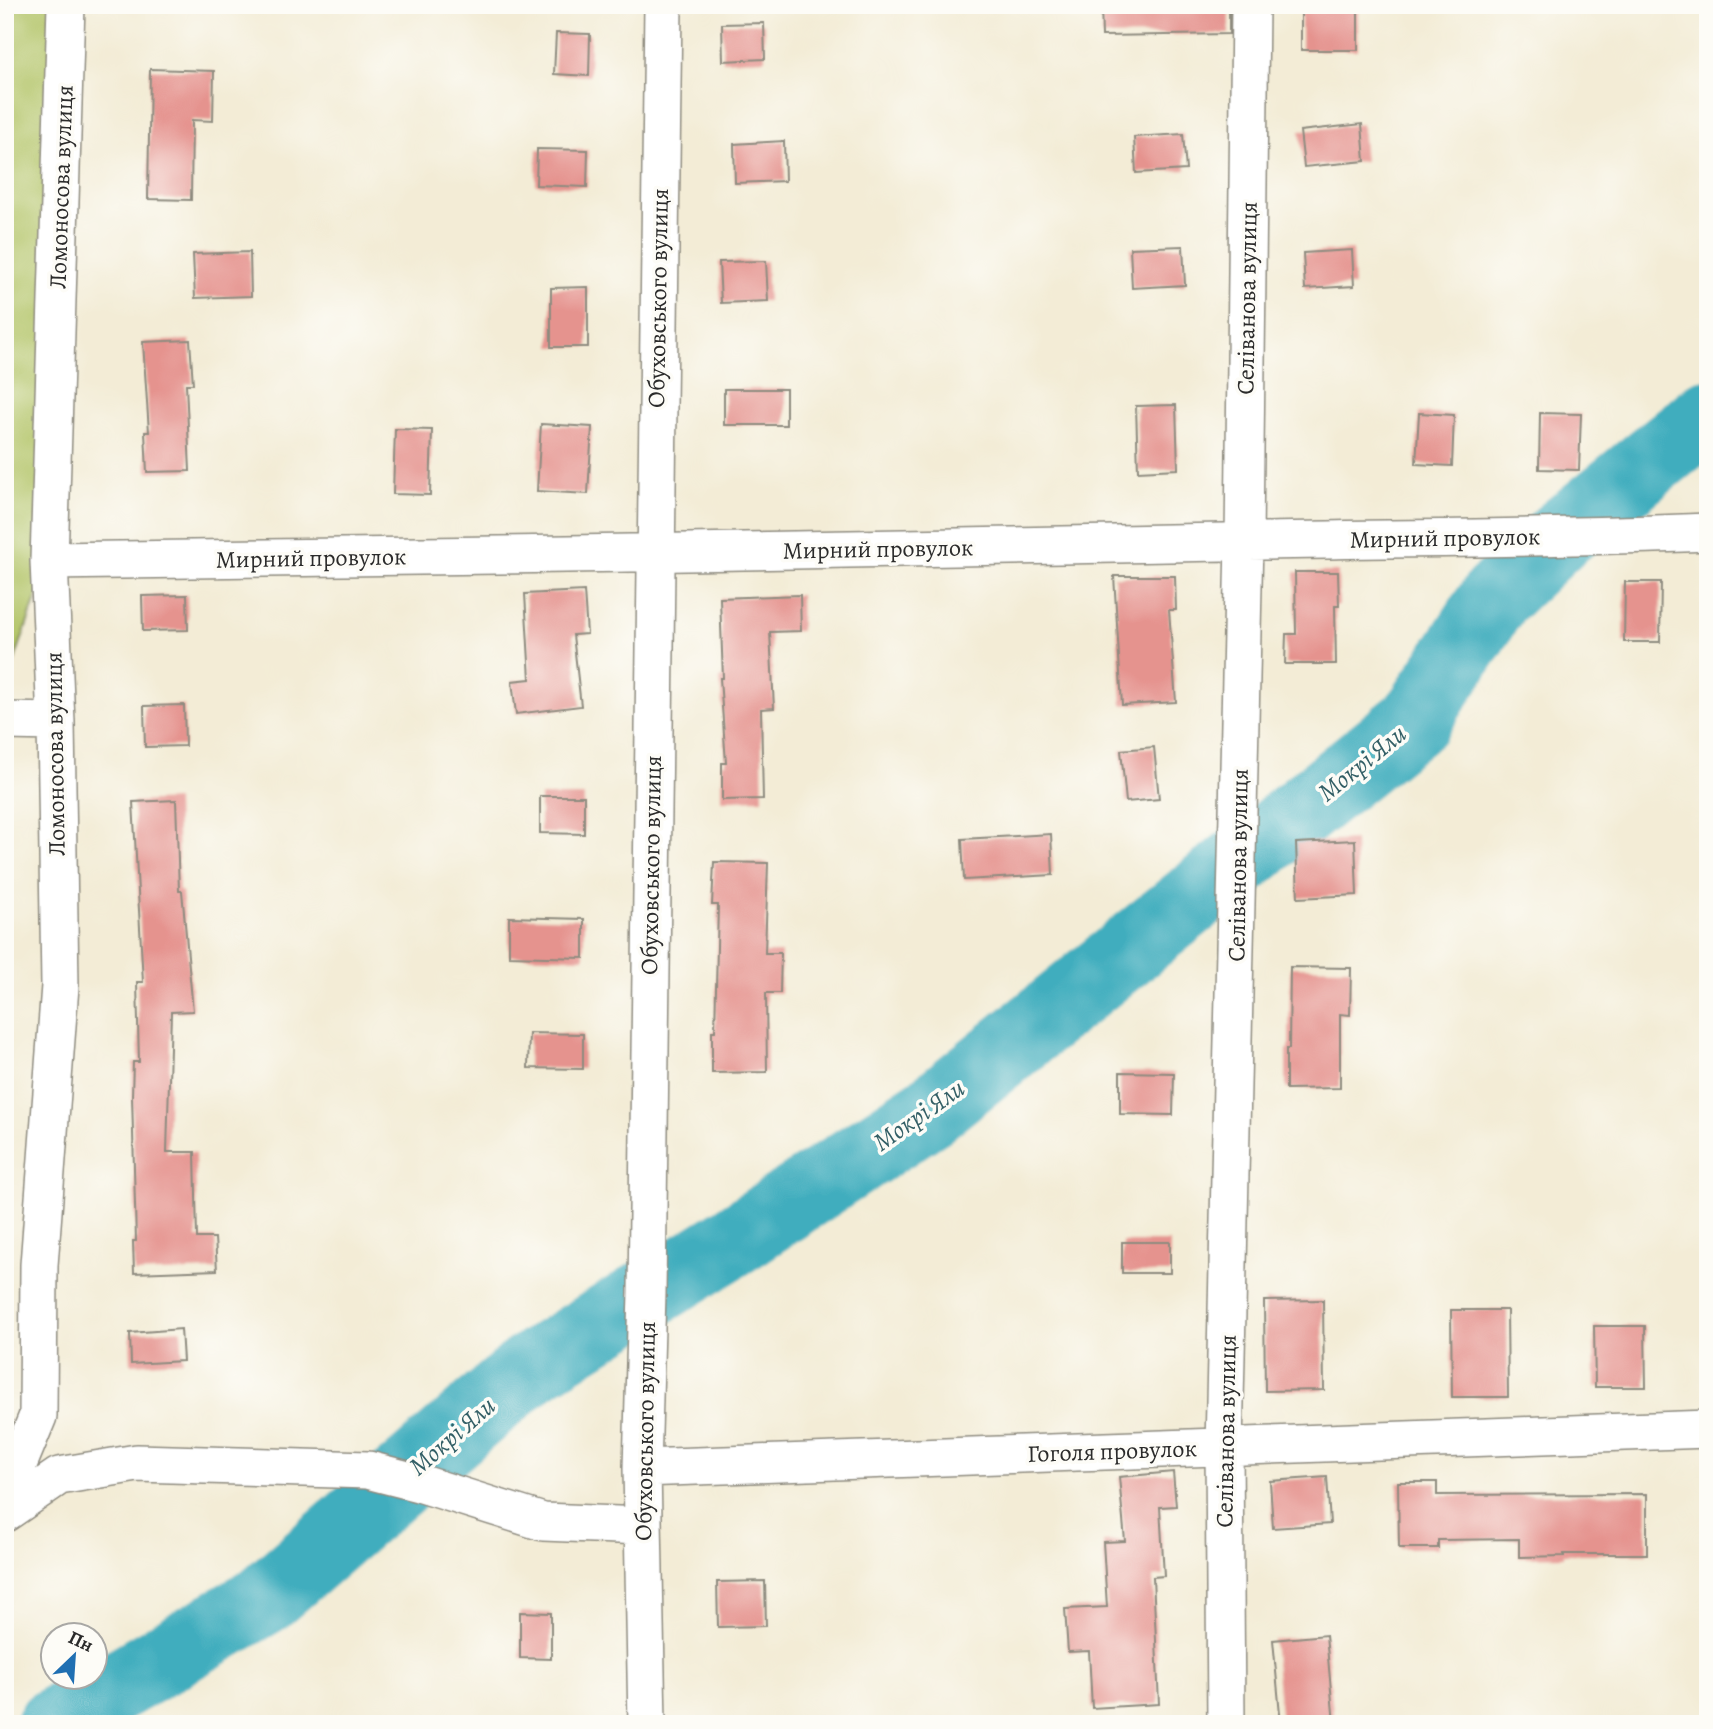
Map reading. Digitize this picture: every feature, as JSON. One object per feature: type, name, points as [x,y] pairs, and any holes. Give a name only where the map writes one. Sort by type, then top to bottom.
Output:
[{"type":"street","name":"Ломоносова вулиця","points":[[5,1496],[38,1416],[39,1265],[60,986],[57,722],[49,561],[66,5]]},
{"type":"street","name":"Обуховського вулиця","points":[[647,1724],[642,1468],[647,1293],[654,554],[663,5]]},
{"type":"street","name":"Селіванова вулиця","points":[[1226,1724],[1224,1447],[1244,541],[1250,5]]},
{"type":"street","name":"Мирний провулок","points":[[49,561],[654,554],[1602,536],[1708,531]]},
{"type":"street","points":[[5,721],[57,722]]},
{"type":"street","name":"Гоголя провулок","points":[[642,1468],[1708,1429]]},
{"type":"street","points":[[5,1513],[59,1476],[137,1463],[368,1470],[543,1522],[643,1526]]},
{"type":"green space","points":[[5,5],[66,5],[49,561],[5,688]]},
{"type":"building","points":[[1101,5],[1229,5],[1229,34],[1102,36]]},
{"type":"building","points":[[1301,8],[1358,8],[1358,50],[1301,50]]},
{"type":"building","points":[[764,23],[765,59],[723,61],[722,24]]},
{"type":"building","points":[[556,33],[590,34],[589,76],[554,74]]},
{"type":"building","points":[[150,69],[214,71],[213,121],[192,120],[191,200],[148,199]]},
{"type":"building","points":[[1362,124],[1365,161],[1304,167],[1300,131]]},
{"type":"building","points":[[1183,134],[1186,170],[1136,173],[1134,137]]},
{"type":"building","points":[[784,141],[785,181],[735,183],[734,144]]},
{"type":"building","points":[[537,149],[588,150],[587,187],[536,185]]},
{"type":"building","points":[[1183,246],[1185,285],[1132,288],[1130,248]]},
{"type":"building","points":[[1352,250],[1354,286],[1305,289],[1303,253]]},
{"type":"building","points":[[250,252],[251,296],[195,298],[193,254]]},
{"type":"building","points":[[766,261],[768,301],[721,303],[719,262]]},
{"type":"building","points":[[588,287],[588,347],[551,347],[551,288]]},
{"type":"building","points":[[190,340],[193,384],[186,384],[190,471],[147,472],[145,432],[149,432],[143,342]]},
{"type":"building","points":[[724,389],[786,389],[786,425],[724,425]]},
{"type":"building","points":[[1176,405],[1178,469],[1138,471],[1136,406]]},
{"type":"building","points":[[1419,413],[1454,415],[1452,466],[1416,464]]},
{"type":"building","points":[[1540,413],[1581,414],[1579,470],[1539,469]]},
{"type":"building","points":[[541,424],[592,427],[588,494],[537,491]]},
{"type":"building","points":[[395,429],[432,430],[430,495],[393,494]]},
{"type":"building","points":[[1295,572],[1338,572],[1339,606],[1335,606],[1336,664],[1285,664],[1286,634],[1296,634]]},
{"type":"building","points":[[1114,576],[1175,576],[1176,610],[1169,610],[1176,702],[1122,705]]},
{"type":"building","points":[[1625,582],[1661,582],[1660,642],[1624,642]]},
{"type":"building","points":[[584,591],[587,634],[573,635],[581,706],[516,714],[512,681],[530,679],[525,594]]},
{"type":"building","points":[[187,595],[188,630],[143,631],[142,596]]},
{"type":"building","points":[[800,595],[801,631],[770,632],[774,708],[761,709],[763,799],[722,800],[722,763],[726,763],[720,678],[723,678],[720,598]]},
{"type":"building","points":[[184,705],[185,746],[145,747],[144,706]]},
{"type":"building","points":[[1154,747],[1159,799],[1126,802],[1121,750]]},
{"type":"building","points":[[540,796],[584,796],[584,834],[540,833]]},
{"type":"building","points":[[176,800],[179,891],[182,891],[193,1011],[171,1012],[167,1152],[195,1152],[197,1238],[215,1238],[217,1270],[134,1273],[133,1241],[136,1241],[133,1062],[139,1062],[137,982],[143,982],[133,802]]},
{"type":"building","points":[[1051,834],[1053,875],[964,880],[962,839]]},
{"type":"building","points":[[1355,840],[1357,895],[1298,898],[1296,843]]},
{"type":"building","points":[[714,862],[768,863],[765,953],[781,953],[780,993],[766,993],[767,1072],[712,1073],[718,905],[712,905]]},
{"type":"building","points":[[509,917],[584,919],[584,958],[509,956]]},
{"type":"building","points":[[1290,967],[1351,968],[1350,1015],[1340,1014],[1340,1088],[1286,1089]]},
{"type":"building","points":[[529,1033],[583,1034],[583,1069],[528,1068]]},
{"type":"building","points":[[1120,1072],[1174,1073],[1173,1115],[1120,1114]]},
{"type":"building","points":[[1122,1242],[1170,1242],[1170,1273],[1122,1273]]},
{"type":"building","points":[[1323,1300],[1324,1390],[1265,1391],[1264,1301]]},
{"type":"building","points":[[1451,1310],[1507,1310],[1508,1397],[1452,1397]]},
{"type":"building","points":[[1594,1326],[1645,1326],[1646,1387],[1595,1387]]},
{"type":"building","points":[[181,1329],[183,1361],[131,1364],[130,1333]]},
{"type":"building","points":[[1173,1472],[1176,1506],[1160,1507],[1164,1576],[1153,1577],[1159,1704],[1092,1708],[1089,1651],[1068,1652],[1065,1609],[1107,1607],[1103,1542],[1125,1541],[1119,1477]]},
{"type":"building","points":[[1327,1477],[1330,1524],[1273,1528],[1270,1481]]},
{"type":"building","points":[[1398,1482],[1437,1482],[1437,1495],[1647,1494],[1647,1554],[1519,1557],[1519,1539],[1438,1540],[1438,1548],[1399,1548]]},
{"type":"building","points":[[765,1581],[766,1626],[718,1627],[717,1582]]},
{"type":"building","points":[[520,1612],[551,1613],[551,1659],[520,1658]]},
{"type":"building","points":[[1326,1635],[1334,1724],[1281,1724],[1273,1640]]},
{"type":"waterway","name":"Мокрі Яли","points":[[52,1724],[263,1600],[529,1369],[738,1238],[930,1111],[1416,719],[1495,597],[1559,536],[1708,415]]}]
